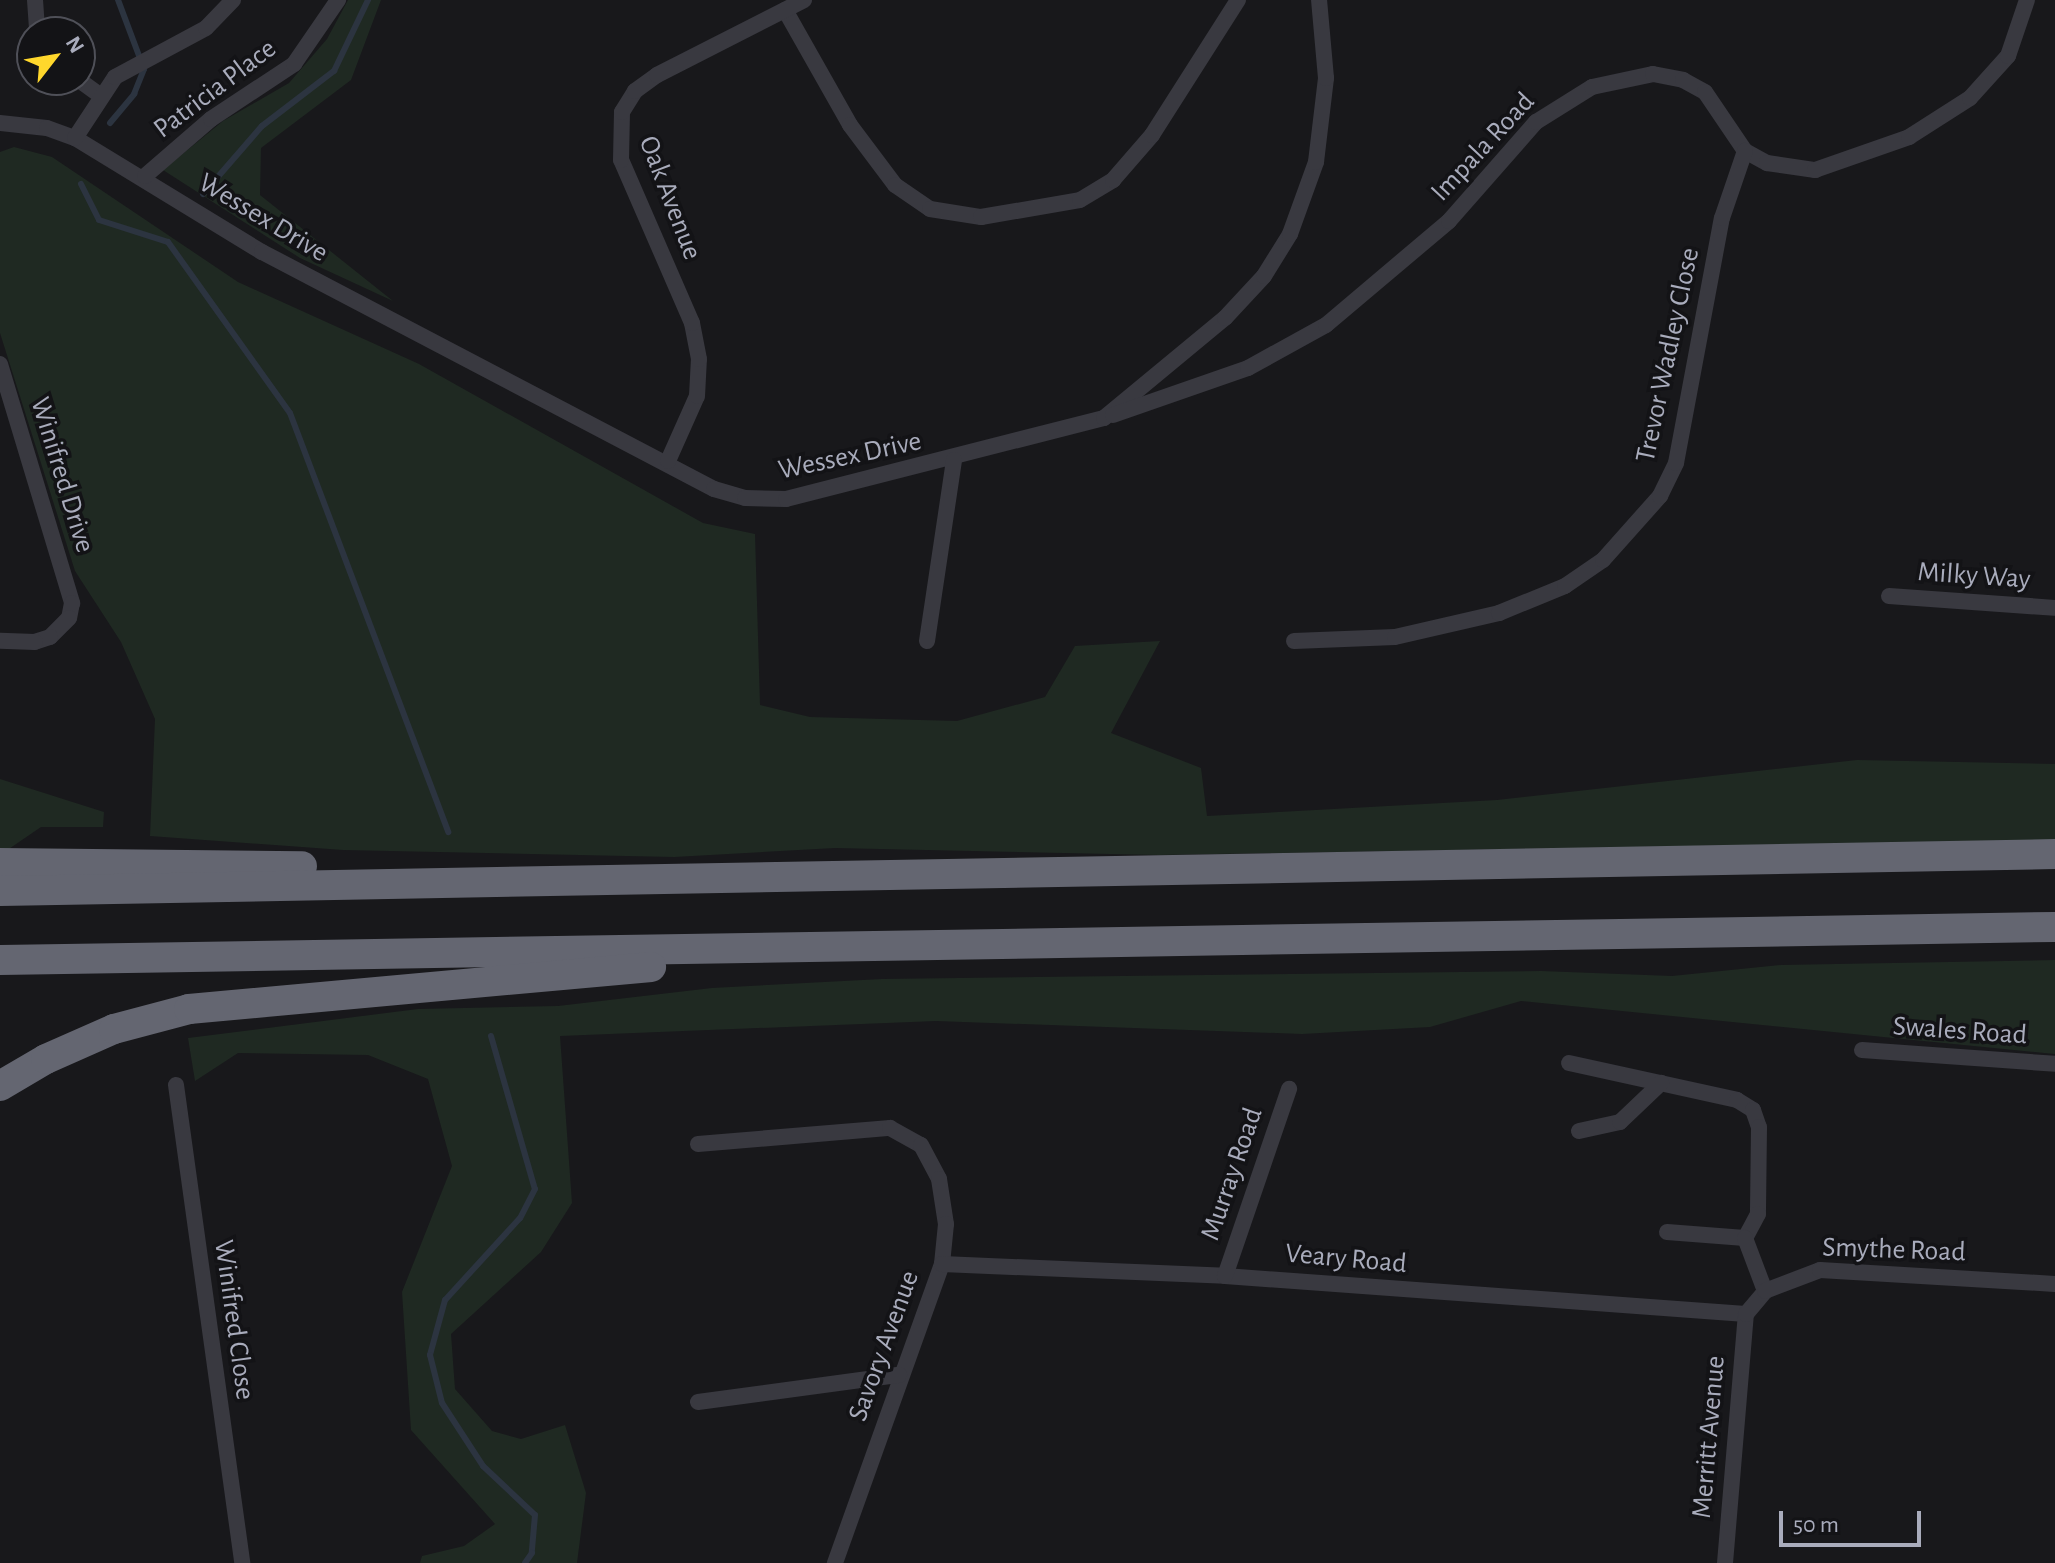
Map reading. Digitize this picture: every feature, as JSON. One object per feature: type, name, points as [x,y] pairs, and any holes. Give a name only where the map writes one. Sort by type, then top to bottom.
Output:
[{"type":"highway","points":[[0,891],[2055,854]]},
{"type":"highway","points":[[0,863],[750,867],[812,876]]},
{"type":"highway","points":[[0,960],[2055,927]]},
{"type":"highway","points":[[0,1086],[46,1059],[114,1029],[189,1009],[812,957],[859,945]]},
{"type":"street","points":[[75,138],[100,95],[142,59],[206,28],[233,0]]},
{"type":"street","name":"Patricia Place","points":[[145,176],[211,119],[294,64],[338,0]]},
{"type":"street","name":"Oak Avenue","points":[[668,461],[697,396],[699,359],[692,323],[621,160],[622,112],[635,91],[657,75],[804,0]]},
{"type":"street","points":[[785,10],[850,125],[895,185],[930,209],[981,217],[1080,200],[1120,175],[1152,135],[1238,0]]},
{"type":"street","name":"Wessex Drive","points":[[0,123],[47,128],[75,138],[145,176],[262,252],[668,461],[714,489],[771,500],[954,460],[1104,418],[1225,318],[1264,276],[1290,234],[1316,162],[1324,119],[1319,0]]},
{"type":"street","points":[[1745,151],[1767,163],[1815,170],[1854,160],[1929,127],[1970,98],[2003,64],[2027,0]]},
{"type":"street","name":"Impala Road","points":[[1104,418],[1248,368],[1316,331],[1449,221],[1536,122],[1592,87],[1653,74],[1683,80],[1705,92],[1745,151]]},
{"type":"street","points":[[96,92],[100,95]]},
{"type":"street","name":"Trevor Wadley Close","points":[[1294,641],[1395,637],[1499,613],[1565,586],[1619,542],[1660,496],[1676,463],[1722,218],[1745,151]]},
{"type":"street","name":"Winifred Drive","points":[[0,364],[72,603],[69,618],[50,637],[35,642],[0,641]]},
{"type":"street","points":[[927,641],[954,460]]},
{"type":"street","name":"Milky Way","points":[[1889,596],[2055,608]]},
{"type":"street","name":"Swales Road","points":[[1862,1050],[2055,1064]]},
{"type":"street","points":[[1569,1063],[1737,1100],[1757,1118],[1758,1214],[1745,1238],[1765,1291]]},
{"type":"street","points":[[1579,1131],[1620,1122],[1661,1083]]},
{"type":"street","name":"Winifred Close","points":[[176,1085],[242,1563]]},
{"type":"street","name":"Murray Road","points":[[1225,1276],[1289,1089]]},
{"type":"street","name":"Savory Avenue","points":[[698,1144],[890,1128],[921,1145],[944,1197],[942,1264],[899,1375],[835,1562]]},
{"type":"street","points":[[1667,1232],[1745,1238]]},
{"type":"street","name":"Veary Road","points":[[942,1264],[1225,1276],[1746,1314]]},
{"type":"street","name":"Smythe Road","points":[[1746,1314],[1765,1291],[1820,1270],[2055,1284]]},
{"type":"street","name":"Merritt Avenue","points":[[1725,1563],[1746,1314]]},
{"type":"street","points":[[698,1402],[899,1375]]},
{"type":"street","points":[[835,1562],[854,1563]]},
{"type":"shaded area","points":[[348,0],[381,0],[351,80],[261,148],[260,195],[393,301],[300,258],[163,170],[223,121],[289,83],[327,39]]},
{"type":"shaded area","points":[[14,147],[52,157],[238,282],[419,364],[703,523],[755,534],[760,705],[810,717],[957,721],[1045,697],[1075,646],[1160,641],[1111,733],[1201,768],[1207,816],[1497,800],[1857,760],[2055,764],[2055,840],[1158,855],[835,848],[674,857],[343,850],[150,836],[155,719],[121,642],[75,571],[0,333],[0,152]]},
{"type":"shaded area","points":[[0,779],[104,812],[103,827],[41,827],[0,855]]},
{"type":"shaded area","points":[[2055,960],[2055,1054],[1521,1001],[1430,1027],[1302,1034],[936,1021],[560,1036],[572,1203],[541,1252],[451,1334],[455,1389],[492,1431],[521,1439],[565,1425],[586,1493],[577,1563],[420,1563],[422,1556],[464,1546],[495,1524],[411,1430],[402,1292],[452,1166],[428,1079],[368,1055],[238,1053],[195,1081],[188,1038],[418,1009],[558,1006],[712,988],[882,979],[1541,971],[1672,976],[1781,965]]},
{"type":"waterway","points":[[110,123],[134,94],[144,69],[118,0]]},
{"type":"waterway","points":[[203,194],[262,126],[334,71],[368,0]]},
{"type":"waterway","points":[[81,184],[99,220],[168,242],[290,413],[448,832]]},
{"type":"waterway","points":[[491,1036],[535,1189],[520,1218],[445,1300],[430,1355],[442,1403],[483,1466],[535,1515],[532,1553],[525,1563]]}]
